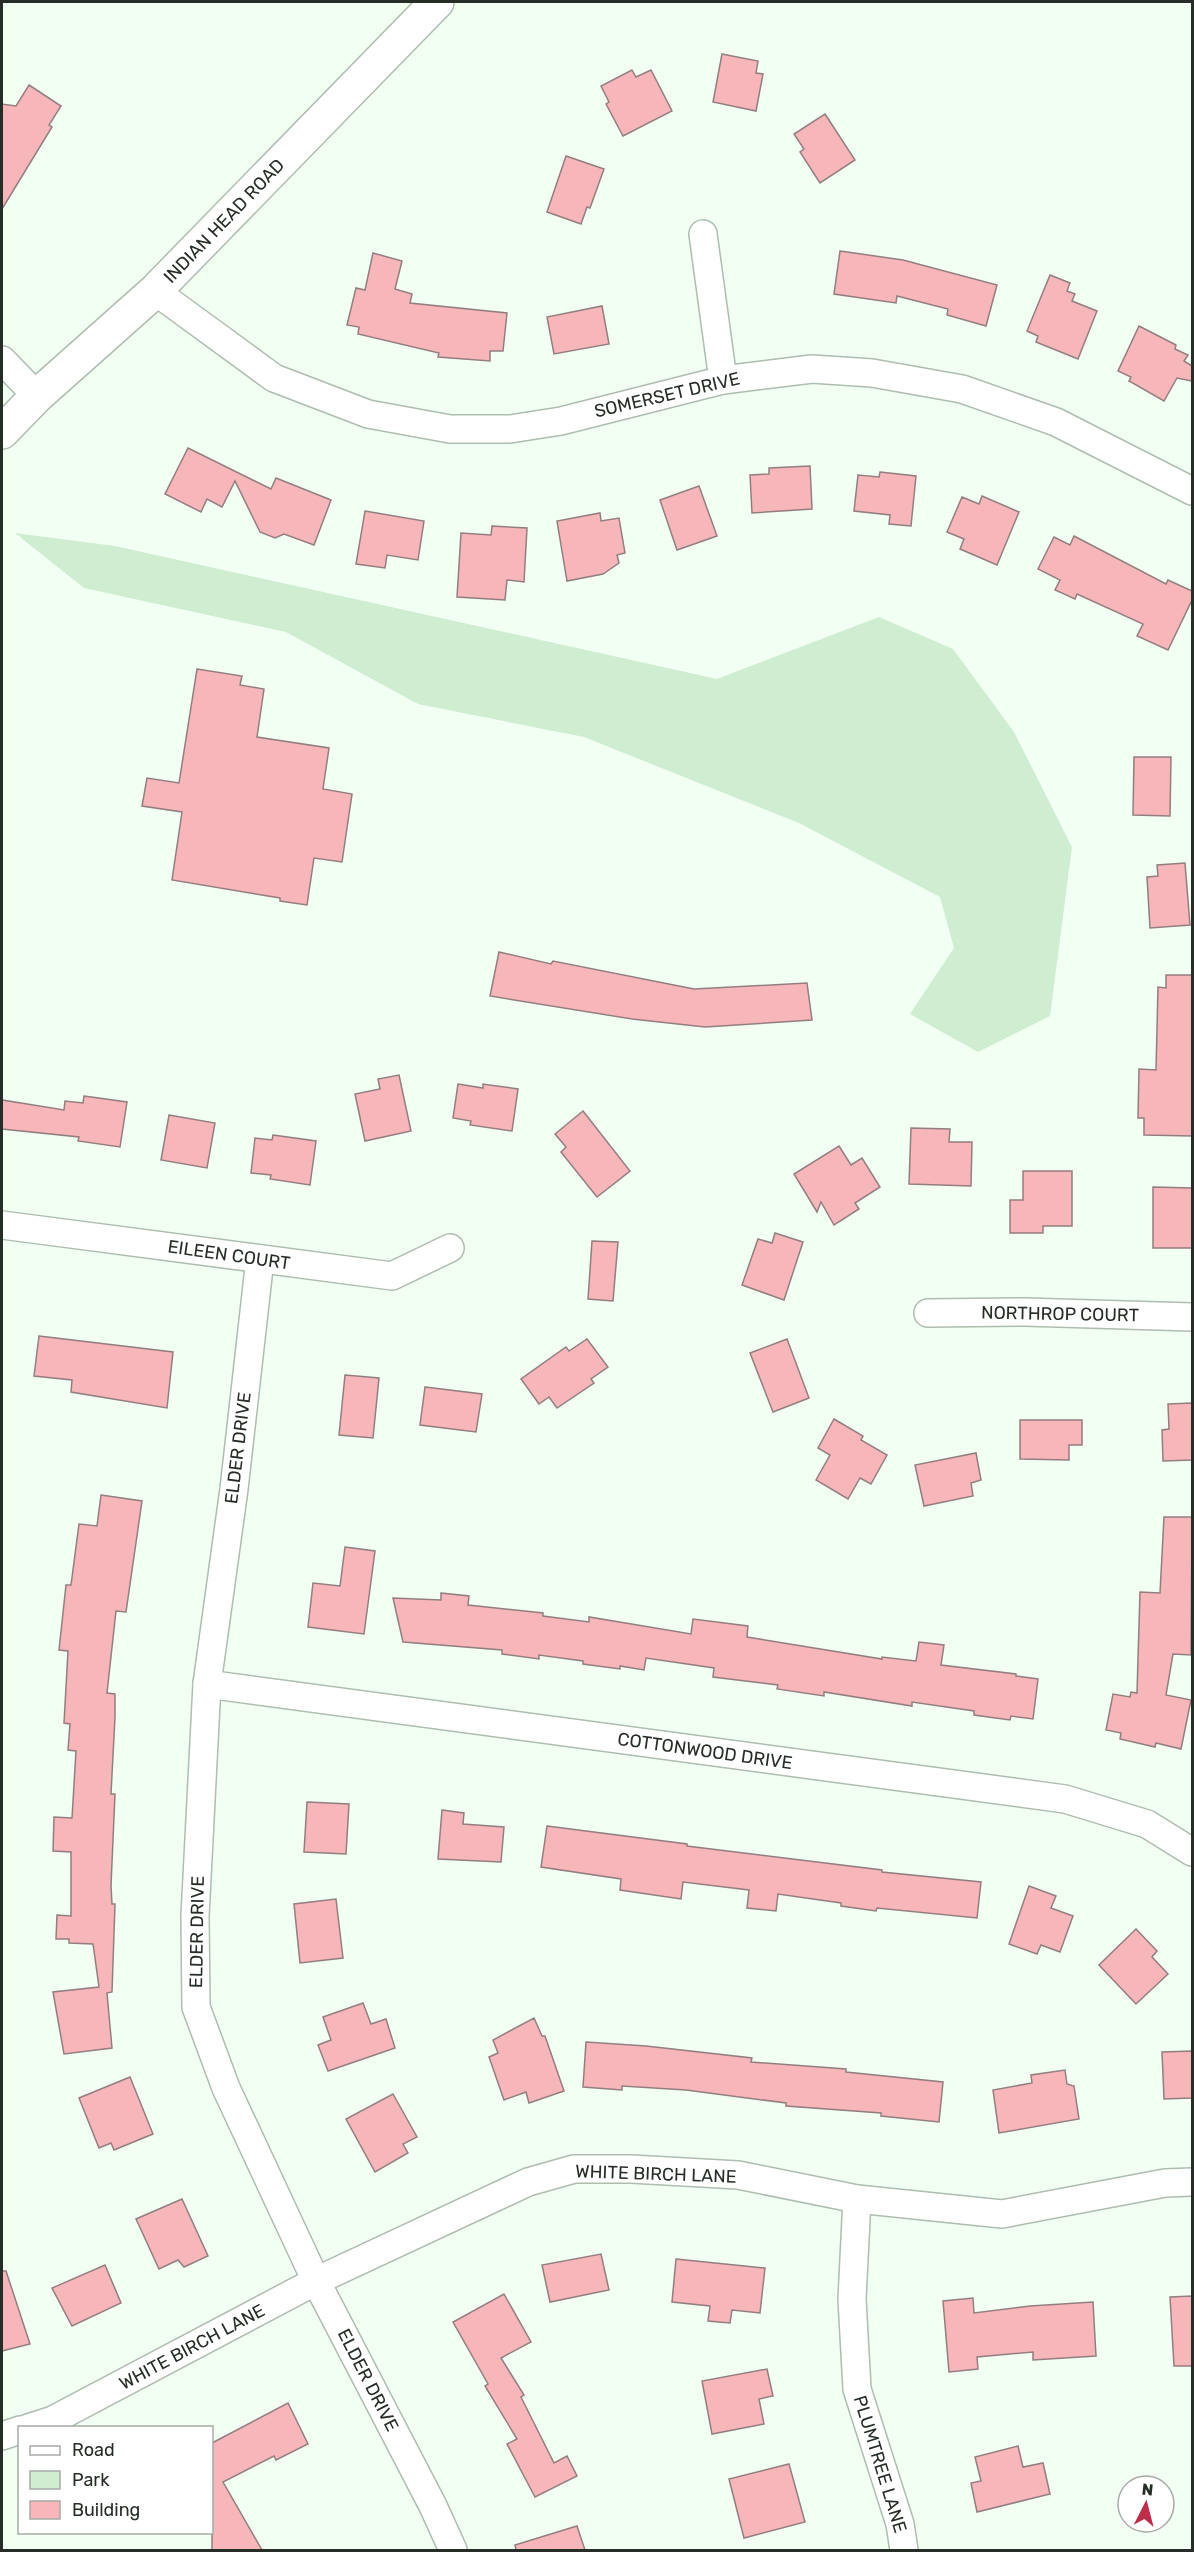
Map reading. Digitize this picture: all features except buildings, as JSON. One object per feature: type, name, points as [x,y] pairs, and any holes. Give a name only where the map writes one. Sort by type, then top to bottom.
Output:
[{"type":"main road","name":"INDIAN HEAD ROAD","points":[[2,432],[37,396],[155,291],[437,2]]},
{"type":"street","points":[[703,234],[723,380]]},
{"type":"street","name":"SOMERSET DRIVE","points":[[155,291],[274,378],[368,414],[450,429],[510,429],[561,421],[723,380],[812,369],[872,373],[962,389],[1056,422],[1192,491]]},
{"type":"street","points":[[2,360],[37,396]]},
{"type":"street","name":"EILEEN COURT","points":[[2,1225],[392,1276],[450,1248]]},
{"type":"street","name":"ELDER DRIVE","points":[[260,1259],[234,1489],[207,1684],[195,1916],[196,2007],[226,2088],[316,2281],[433,2506],[453,2550]]},
{"type":"street","name":"NORTHROP COURT","points":[[928,1313],[1025,1312],[1192,1317]]},
{"type":"street","name":"COTTONWOOD DRIVE","points":[[207,1684],[1065,1799],[1147,1824],[1192,1852]]},
{"type":"street","name":"WHITE BIRCH LANE","points":[[32,2426],[53,2420],[316,2281],[528,2182],[574,2169],[631,2169],[738,2175],[857,2199],[1002,2214],[1165,2183],[1192,2182]]},
{"type":"street","name":"PLUMTREE LANE","points":[[857,2199],[852,2299],[857,2389],[900,2524],[904,2550]]},
{"type":"street","points":[[2,2436],[18,2431]]},
{"type":"green space","points":[[15,533],[115,546],[717,679],[879,617],[953,649],[1014,732],[1072,847],[1050,1016],[978,1052],[910,1014],[954,948],[940,897],[799,823],[584,737],[418,704],[286,632],[84,588]]}]
